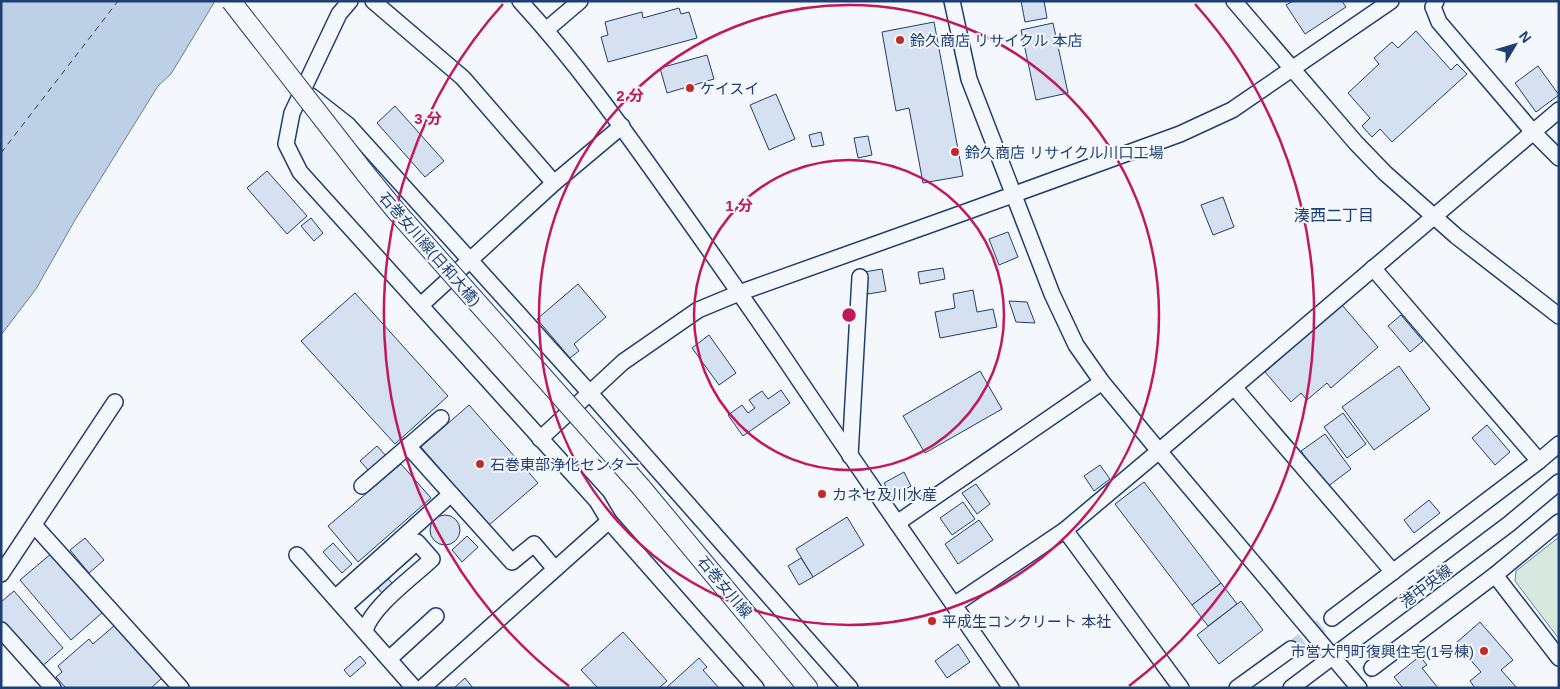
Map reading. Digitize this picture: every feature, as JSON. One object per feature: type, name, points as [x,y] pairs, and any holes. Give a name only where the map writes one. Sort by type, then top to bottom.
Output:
[{"type":"main road","name":"石巻女川線(日和大橋)","points":[[231,1],[396,212],[641,487]]},
{"type":"main road","name":"石巻女川線","points":[[641,487],[808,688]]},
{"type":"street","points":[[350,1],[340,14],[292,113],[286,144],[300,172],[597,501],[609,521],[756,688]]},
{"type":"street","points":[[373,1],[463,78],[554,183]]},
{"type":"street","points":[[520,1],[592,86],[622,126],[1012,688]]},
{"type":"street","points":[[546,30],[580,1]]},
{"type":"street","points":[[952,1],[968,79],[1060,311],[1076,345],[1102,382],[1359,688]]},
{"type":"street","points":[[1234,1],[1356,143],[1385,173],[1456,236],[1559,316]]},
{"type":"street","points":[[540,439],[623,362],[698,310],[739,293],[1180,134],[1232,110],[1391,1]]},
{"type":"street","points":[[1436,1],[1433,7],[1439,22],[1533,132],[1559,158]]},
{"type":"street","points":[[303,90],[348,125],[589,392],[850,688]]},
{"type":"street","points":[[954,606],[1065,530],[1559,110]]},
{"type":"street","points":[[421,305],[554,183],[622,126]]},
{"type":"street","points":[[1374,268],[1539,461]]},
{"type":"street","points":[[850,456],[860,277]]},
{"type":"street","points":[[896,523],[1102,382]]},
{"type":"street","points":[[1234,387],[1393,572]]},
{"type":"street","points":[[1,574],[115,402]]},
{"type":"street","points":[[362,486],[441,418]]},
{"type":"street","points":[[1332,618],[1559,444]]},
{"type":"street","points":[[408,446],[512,562],[534,544],[555,569]]},
{"type":"street","name":"港中央線","points":[[1291,688],[1509,524],[1559,482]]},
{"type":"street","points":[[340,603],[451,494]]},
{"type":"street","points":[[422,688],[609,521]]},
{"type":"street","points":[[1372,668],[1495,575],[1559,522]]},
{"type":"street","points":[[34,525],[181,688]]},
{"type":"street","points":[[1065,530],[1181,688]]},
{"type":"street","points":[[340,603],[417,542],[432,559],[382,604],[367,622],[364,631]]},
{"type":"street","points":[[297,555],[414,688]]},
{"type":"street","points":[[1495,575],[1559,658]]},
{"type":"street","points":[[389,658],[436,616]]},
{"type":"street","points":[[1,630],[53,688]]},
{"type":"street","points":[[1237,688],[1291,649]]},
{"type":"shaded area","points":[[1559,537],[1559,639],[1515,581],[1516,571]]},
{"type":"water","points":[[1,1],[215,1],[171,74],[158,86],[75,220],[36,289],[1,335]]},
{"type":"building","points":[[1021,1],[1044,1],[1047,18],[1025,22]]},
{"type":"building","points":[[1293,1],[1342,1],[1346,7],[1305,34],[1286,5]]},
{"type":"building","points":[[679,8],[681,14],[689,12],[697,38],[608,62],[601,37],[608,35],[605,22],[642,12],[643,18]]},
{"type":"building","points":[[934,22],[963,176],[923,183],[909,108],[896,111],[882,32]]},
{"type":"building","points":[[1053,23],[1068,93],[1036,100],[1021,30]]},
{"type":"building","points":[[1416,31],[1451,70],[1457,64],[1467,74],[1392,142],[1380,129],[1372,137],[1362,126],[1370,118],[1348,93],[1379,64],[1374,58],[1392,42],[1398,48]]},
{"type":"building","points":[[707,55],[714,79],[667,93],[660,68]]},
{"type":"building","points":[[1538,66],[1559,95],[1536,112],[1515,83]]},
{"type":"building","points":[[776,94],[795,139],[769,150],[750,105]]},
{"type":"building","points":[[395,106],[444,161],[425,177],[377,123]]},
{"type":"building","points":[[821,132],[824,145],[812,147],[809,135]]},
{"type":"building","points":[[868,136],[872,155],[858,158],[854,138]]},
{"type":"building","points":[[267,171],[307,216],[287,234],[247,188]]},
{"type":"building","points":[[1223,197],[1234,227],[1213,235],[1201,205]]},
{"type":"building","points":[[311,218],[323,233],[314,241],[301,226]]},
{"type":"building","points":[[1008,232],[1018,257],[999,265],[989,239]]},
{"type":"building","points":[[943,268],[945,279],[920,284],[918,272]]},
{"type":"building","points":[[882,269],[886,291],[868,294],[864,272]]},
{"type":"building","points":[[578,284],[606,317],[574,344],[579,351],[570,358],[537,319]]},
{"type":"building","points":[[973,290],[977,312],[993,309],[997,327],[940,338],[935,312],[955,308],[953,294]]},
{"type":"building","points":[[355,293],[448,396],[395,444],[301,341]]},
{"type":"building","points":[[1009,301],[1027,302],[1035,323],[1016,322]]},
{"type":"building","points":[[1342,305],[1378,347],[1331,388],[1327,383],[1307,400],[1301,393],[1291,402],[1265,372]]},
{"type":"building","points":[[1401,315],[1423,341],[1410,352],[1388,326]]},
{"type":"building","points":[[709,335],[736,373],[719,385],[692,348]]},
{"type":"building","points":[[1399,366],[1430,409],[1374,450],[1342,407]]},
{"type":"building","points":[[980,371],[1002,409],[925,453],[903,416]]},
{"type":"building","points":[[781,390],[790,403],[743,436],[728,415],[742,405],[748,413],[755,408],[749,400],[762,391],[768,399]]},
{"type":"building","points":[[469,405],[538,483],[489,525],[421,447]]},
{"type":"building","points":[[1343,413],[1366,444],[1347,458],[1324,427]]},
{"type":"building","points":[[1487,425],[1510,452],[1495,465],[1472,438]]},
{"type":"building","points":[[1325,434],[1351,469],[1327,487],[1301,451]]},
{"type":"building","points":[[377,446],[387,457],[370,472],[360,461]]},
{"type":"building","points":[[401,464],[431,498],[358,562],[328,526]]},
{"type":"building","points":[[1100,465],[1110,479],[1094,491],[1084,476]]},
{"type":"building","points":[[904,472],[911,486],[892,497],[884,483]]},
{"type":"building","points":[[1144,482],[1221,583],[1192,605],[1115,504]]},
{"type":"building","points":[[976,484],[990,504],[977,514],[962,493]]},
{"type":"building","points":[[1429,500],[1440,513],[1414,533],[1404,520]]},
{"type":"building","points":[[963,502],[975,519],[952,535],[940,518]]},
{"type":"building","points":[[445,515],[451,516],[459,524],[459,536],[451,544],[445,545],[439,544],[431,536],[430,530],[431,524],[439,516]]},
{"type":"building","points":[[847,517],[864,545],[813,577],[796,549]]},
{"type":"building","points":[[979,520],[993,540],[958,564],[945,544]]},
{"type":"building","points":[[467,536],[478,547],[462,562],[452,550]]},
{"type":"building","points":[[85,538],[104,560],[89,573],[70,550]]},
{"type":"building","points":[[333,543],[352,564],[342,573],[323,552]]},
{"type":"building","points":[[52,553],[103,612],[71,640],[20,580]]},
{"type":"building","points":[[801,558],[813,577],[799,585],[788,566]]},
{"type":"building","points":[[377,567],[393,584],[383,594],[367,576]]},
{"type":"building","points":[[1221,583],[1237,604],[1208,626],[1192,605]]},
{"type":"building","points":[[14,591],[63,648],[40,668],[1,622],[1,602]]},
{"type":"building","points":[[1241,601],[1263,630],[1219,664],[1197,635]]},
{"type":"building","name":"市営大門町復興住宅(1号棟)","points":[[1480,622],[1513,660],[1501,670],[1517,688],[1475,688],[1470,681],[1481,672],[1456,643]]},
{"type":"building","points":[[115,625],[162,678],[151,688],[66,688],[56,677],[62,672],[58,666],[89,639],[93,644]]},
{"type":"building","points":[[623,632],[667,681],[659,688],[598,688],[581,670]]},
{"type":"building","points":[[958,644],[970,662],[947,678],[935,661]]},
{"type":"building","points":[[360,656],[366,663],[350,677],[344,670]]},
{"type":"building","points":[[1420,656],[1427,665],[1422,668],[1438,688],[1403,688],[1394,677]]},
{"type":"building","points":[[699,658],[707,667],[703,670],[719,688],[666,688]]},
{"type":"building","points":[[465,678],[473,688],[454,688]]},
{"type":"ferry route","points":[[1,153],[118,1]]},
{"type":"tunnel","points":[[1291,649],[1332,618]]},
{"type":"tunnel","points":[[1348,688],[1372,668]]},
{"type":"place","name":"鈴久商店 リサイクル 本店","points":[[900,40]]},
{"type":"place","name":"ケイスイ","points":[[690,88]]},
{"type":"place","name":"鈴久商店 リサイクル川口工場","points":[[955,152]]},
{"type":"place","name":"石巻東部浄化センター","points":[[480,464]]},
{"type":"place","name":"カネセ及川水産","points":[[822,494]]},
{"type":"place","name":"平成生コンクリート 本社","points":[[932,621]]},
{"type":"place","name":"市営大門町復興住宅(1号棟)","points":[[1484,651]]},
{"type":"district","name":"湊西二丁目","points":[[1334,215]]}]
